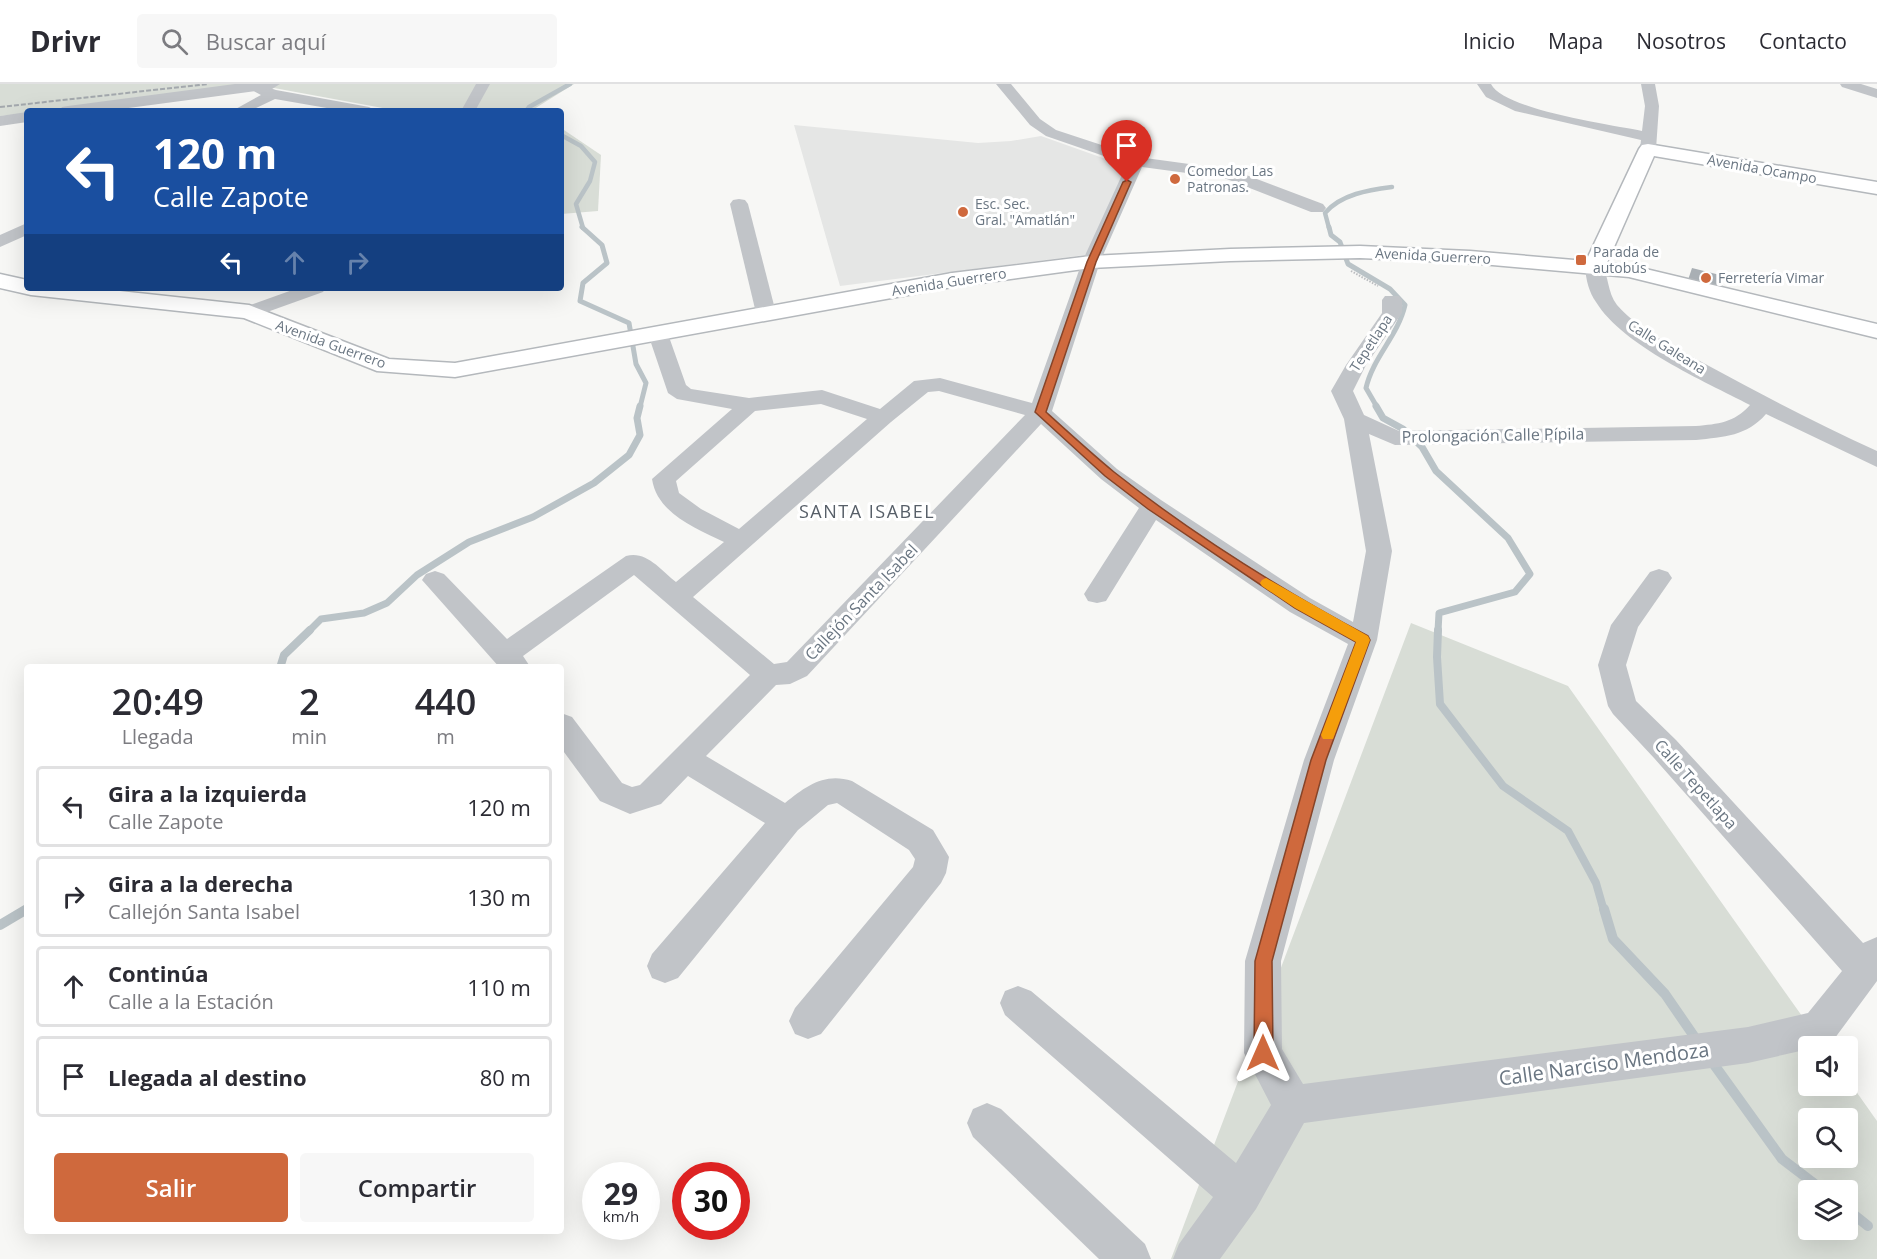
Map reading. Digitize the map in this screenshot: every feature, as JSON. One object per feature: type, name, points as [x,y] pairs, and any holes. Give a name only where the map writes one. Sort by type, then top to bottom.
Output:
[{"type":"main road","name":"Avenida Ocampo","points":[[1648,143],[1877,188]]},
{"type":"main road","points":[[1594,267],[1648,143]]},
{"type":"main road","name":"Avenida Guerrero","points":[[56,291],[249,312],[277,325],[386,366],[455,370],[952,280],[1092,262],[1360,252],[1470,257],[1629,271],[1695,285],[1877,331]]},
{"type":"main road","name":"Avenida Guerrero","points":[[0,281],[24,287]]},
{"type":"street","points":[[470,108],[483,84]]},
{"type":"street","points":[[1003,84],[1035,122],[1051,133],[1136,162],[1227,173],[1317,208]]},
{"type":"street","name":"Avenida Ocampo","points":[[1484,84],[1492,96],[1518,107],[1648,143]]},
{"type":"street","points":[[1648,84],[1652,106],[1648,143]]},
{"type":"street","points":[[1847,84],[1877,94]]},
{"type":"street","points":[[91,108],[253,87],[272,89],[328,108]]},
{"type":"street","points":[[244,108],[272,89]]},
{"type":"street","points":[[0,121],[24,117]]},
{"type":"street","name":"Callejón Santa Isabel","points":[[768,675],[789,673],[797,669],[1040,412],[1092,262],[1136,162]]},
{"type":"street","points":[[739,204],[766,313]]},
{"type":"street","points":[[0,242],[24,230]]},
{"type":"street","name":"Calle Galeana","points":[[1594,267],[1596,288],[1613,312],[1671,353],[1763,404],[1877,460]]},
{"type":"street","points":[[249,312],[308,291]]},
{"type":"street","name":"Tepetlapa","points":[[1355,419],[1342,391],[1356,365],[1392,313],[1392,300]]},
{"type":"street","points":[[652,335],[676,388],[685,394],[749,405],[822,397],[883,417]]},
{"type":"street","points":[[676,597],[883,417],[922,386],[940,384],[1040,412],[1109,474],[1152,506],[1299,605],[1363,640]]},
{"type":"street","name":"Prolongación Calle Pípila","points":[[1355,419],[1395,438],[1696,433],[1733,429],[1750,419],[1763,404]]},
{"type":"street","points":[[742,540],[724,533],[671,499],[664,479],[749,405]]},
{"type":"street","points":[[1194,1259],[1241,1194],[1293,1106],[1263,1053],[1263,961],[1319,760],[1363,640],[1379,551],[1355,419]]},
{"type":"street","points":[[1097,594],[1152,506]]},
{"type":"street","points":[[435,580],[511,661],[635,562],[768,675],[650,795],[630,801],[611,792],[564,729]]},
{"type":"street","name":"Calle Tepetlapa","points":[[1659,578],[1625,625],[1612,665],[1623,706],[1870,961]]},
{"type":"street","points":[[685,759],[787,820]]},
{"type":"street","points":[[665,966],[787,820],[820,793],[841,790],[921,840],[932,856],[929,873],[808,1021]]},
{"type":"street","name":"Calle Narciso Mendoza","points":[[1293,1106],[1748,1045],[1819,1029],[1870,961]]},
{"type":"street","points":[[1018,1003],[1241,1194]]},
{"type":"street","points":[[987,1123],[1130,1259]]},
{"type":"shaded area","points":[[0,84],[574,84],[536,108],[383,108],[274,88],[81,108],[24,108],[24,114],[0,116]]},
{"type":"shaded area","name":"Esc. Sec. Gral. \"Amatlán\"","points":[[794,125],[978,143],[1041,136],[1117,163],[1125,173],[1091,250],[1085,255],[840,286]]},
{"type":"shaded area","points":[[564,130],[601,155],[598,211],[564,214]]},
{"type":"shaded area","points":[[1411,623],[1568,686],[1816,1036],[1798,1036],[1798,1096],[1858,1096],[1858,1094],[1877,1121],[1877,1259],[1171,1259]]},
{"type":"building","name":"Ferretería Vimar","points":[[1692,268],[1724,276],[1722,288],[1688,280]]},
{"type":"waterway","points":[[528,108],[570,84]]},
{"type":"waterway","points":[[564,137],[581,146],[595,162],[590,181],[576,204],[583,228]]},
{"type":"waterway","points":[[1329,228],[1325,213],[1339,201],[1365,192],[1392,187]]},
{"type":"waterway","points":[[1329,227],[1331,235],[1340,242],[1348,264],[1390,289],[1405,305],[1397,327],[1369,377],[1366,388],[1377,407]]},
{"type":"waterway","points":[[583,228],[602,245],[607,263],[583,283],[580,301],[629,323],[636,364],[646,383],[640,407]]},
{"type":"waterway","points":[[310,630],[321,619],[364,613],[387,603],[417,575],[469,542],[533,517],[594,483],[629,455],[640,435],[637,418],[640,406]]},
{"type":"waterway","points":[[1376,406],[1383,418],[1403,429],[1422,447],[1436,471],[1508,538],[1530,574],[1515,592],[1439,613],[1438,631]]},
{"type":"waterway","points":[[281,664],[284,655],[310,630]]},
{"type":"waterway","points":[[1438,630],[1440,704],[1503,786],[1568,831],[1596,883],[1604,911]]},
{"type":"waterway","points":[[1604,909],[1613,939],[1665,994],[1698,1042]]},
{"type":"waterway","points":[[0,925],[24,911]]},
{"type":"waterway","points":[[1710,1059],[1782,1159],[1810,1180]]},
{"type":"waterway","points":[[1858,1218],[1868,1226]]},
{"type":"railway","points":[[0,107],[208,84]]},
{"type":"slow traffic","points":[[1266,583],[1299,605],[1363,640],[1328,735]]},
{"type":"place","name":"Comedor Las Patronas.","points":[[1175,179]]},
{"type":"place","name":"Esc. Sec. Gral. \"Amatlán\"","points":[[963,212]]},
{"type":"place","name":"Parada de autobús","points":[[1581,260]]},
{"type":"place","name":"Ferretería Vimar","points":[[1706,278]]},
{"type":"district","name":"SANTA ISABEL","points":[[867,512]]},
{"type":"route","points":[[1127,182],[1092,262],[1040,412],[1109,474],[1152,506],[1299,605],[1363,640],[1319,760],[1263,961],[1263,1053]]}]
